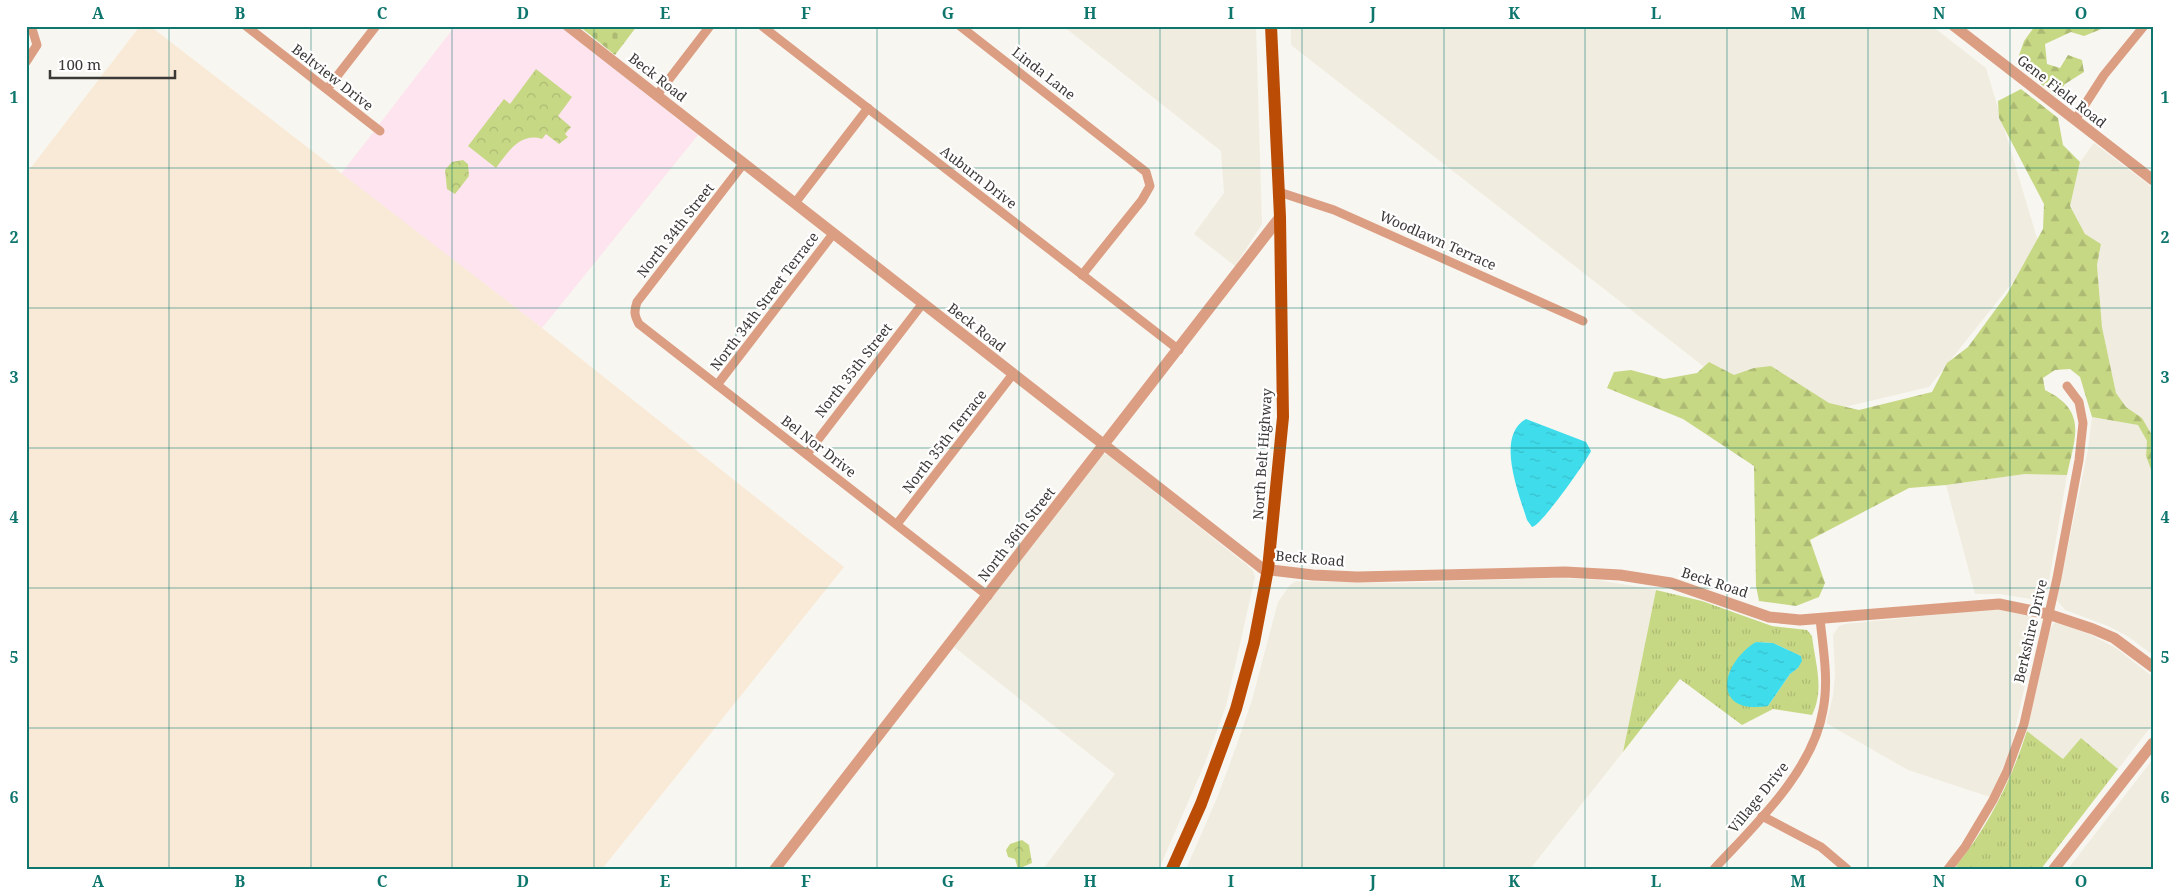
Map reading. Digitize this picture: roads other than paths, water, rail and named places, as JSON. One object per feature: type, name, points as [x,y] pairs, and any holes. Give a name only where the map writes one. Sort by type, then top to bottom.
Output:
[{"type":"main road","name":"North Belt Highway","points":[[1172,869],[1205,795],[1238,702],[1254,643],[1268,570],[1283,417],[1280,218],[1271,26]]},
{"type":"street","points":[[26,62],[37,45],[37,38],[27,26]]},
{"type":"street","name":"Beltview Drive","points":[[246,26],[380,131]]},
{"type":"street","points":[[327,89],[376,26]]},
{"type":"street","name":"Beck Road","points":[[568,26],[1263,569],[1313,576],[1357,577],[1565,572],[1620,576],[1671,583],[1768,617],[1800,620],[1999,604],[2048,614],[2114,638],[2153,666]]},
{"type":"street","points":[[657,95],[710,26]]},
{"type":"street","name":"Auburn Drive","points":[[762,26],[1179,350]]},
{"type":"street","name":"Linda Lane","points":[[960,26],[1146,172],[1150,186],[1142,200],[1082,275]]},
{"type":"street","name":"Gene Field Road","points":[[1954,26],[2153,180]]},
{"type":"street","points":[[2075,120],[2104,75],[2144,26]]},
{"type":"street","points":[[795,204],[868,108]]},
{"type":"street","name":"North 34th Street","points":[[635,316],[634,310],[637,302],[744,163]]},
{"type":"street","name":"Woodlawn Terrace","points":[[1279,192],[1334,210],[1583,321]]},
{"type":"street","name":"North 36th Street","points":[[775,869],[1280,218]]},
{"type":"street","name":"North 34th Street Terrace","points":[[718,385],[833,234]]},
{"type":"street","name":"North 35th Street","points":[[807,454],[923,303]]},
{"type":"street","name":"Bel Nor Drive","points":[[635,316],[639,324],[988,596]]},
{"type":"street","name":"North 35th Terrace","points":[[897,524],[1013,374]]},
{"type":"street","name":"Berkshire Drive","points":[[1948,869],[1976,830],[2007,771],[2024,724],[2079,460],[2082,433],[2078,402],[2067,386]]},
{"type":"street","name":"Village Drive","points":[[1714,869],[1762,816],[1795,776],[1805,760],[1822,716],[1825,684],[1820,618]]},
{"type":"street","points":[[2054,869],[2153,743]]},
{"type":"street","points":[[1762,816],[1821,848],[1847,869]]},
{"type":"water","points":[[1526,419],[1586,442],[1591,451],[1573,480],[1544,516],[1532,527],[1527,520],[1519,496],[1512,466],[1511,452],[1512,438],[1517,427]]},
{"type":"water","points":[[1756,642],[1773,643],[1801,656],[1802,661],[1798,668],[1790,674],[1768,706],[1750,707],[1737,703],[1730,696],[1727,686],[1729,674],[1735,663],[1744,651]]}]
